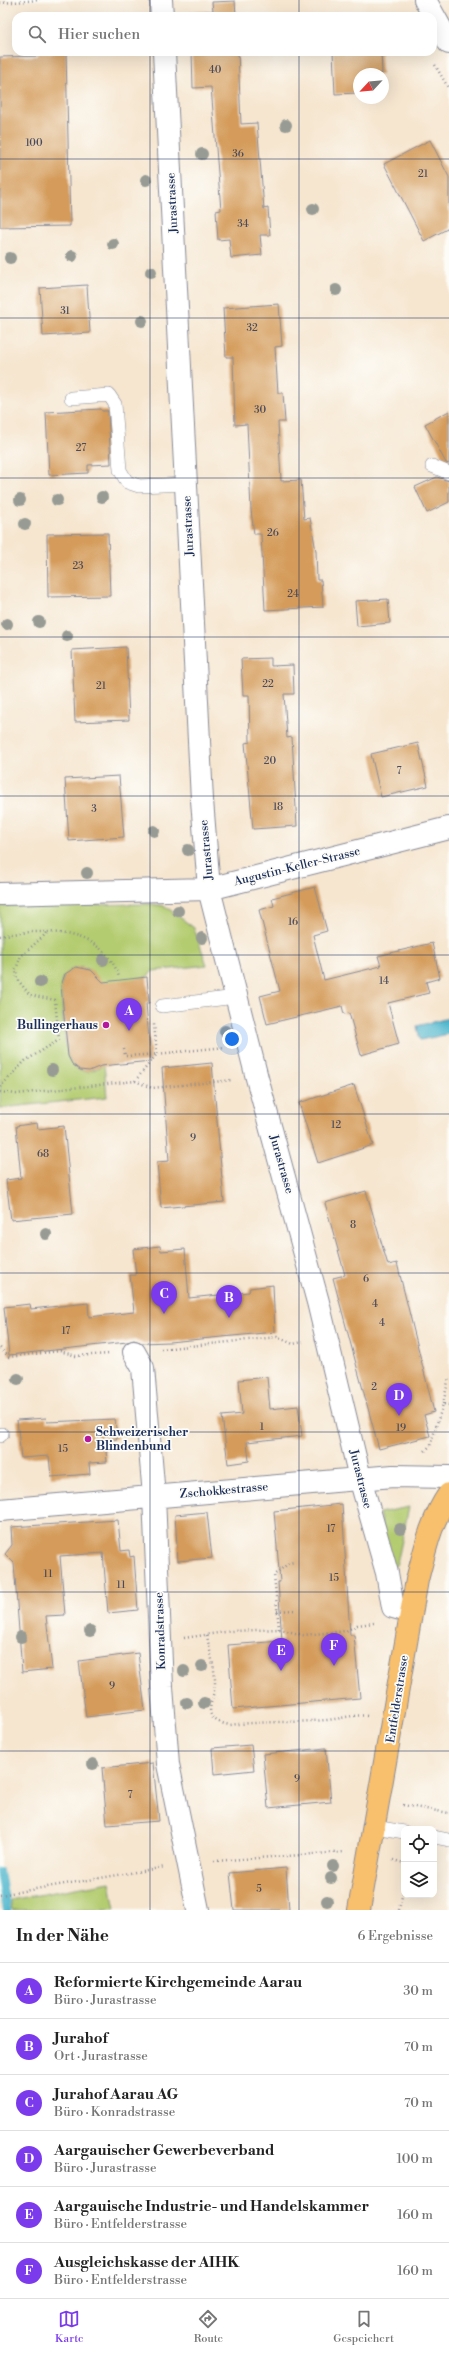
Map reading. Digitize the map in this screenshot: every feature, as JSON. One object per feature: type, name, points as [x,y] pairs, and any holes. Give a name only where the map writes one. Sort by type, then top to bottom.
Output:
[{"type":"main road","name":"Entfelderstrasse","points":[[359,1910],[399,1691],[402,1610],[427,1539],[439,1510],[449,1494]]},
{"type":"street","points":[[161,0],[162,12]]},
{"type":"street","points":[[425,0],[432,12]]},
{"type":"street","points":[[437,22],[449,44]]},
{"type":"street","name":"Jurastrasse","points":[[164,56],[202,800],[209,889],[248,1044],[327,1337],[360,1478],[386,1573],[402,1610]]},
{"type":"street","name":"Augustin-Keller-Strasse","points":[[0,894],[209,889],[449,828]]},
{"type":"street","name":"Konradstrasse","points":[[134,1352],[143,1368],[154,1496],[162,1687],[168,1764],[198,1910]]},
{"type":"street","name":"Zschokkestrasse","points":[[0,1510],[360,1478],[393,1476],[449,1477]]},
{"type":"lane","points":[[71,398],[109,395],[115,404],[120,470],[128,482],[140,486],[186,484]]},
{"type":"lane","points":[[432,466],[449,473]]},
{"type":"lane","points":[[162,1006],[236,997]]},
{"type":"lane","points":[[375,1827],[401,1831]]},
{"type":"lane","points":[[437,1838],[449,1840]]},
{"type":"path","points":[[0,3],[40,0]]},
{"type":"path","points":[[432,58],[449,89]]},
{"type":"path","points":[[0,936],[47,932],[71,934],[82,937],[110,958],[119,977]]},
{"type":"path","points":[[0,1087],[25,1062],[59,1040],[55,1000],[30,995],[17,979],[16,969],[21,956],[47,932]]},
{"type":"path","points":[[135,1081],[157,1054],[153,1016]]},
{"type":"path","points":[[124,1049],[125,1056],[248,1044]]},
{"type":"path","points":[[0,1092],[16,1094],[135,1081],[152,1088],[257,1078]]},
{"type":"path","points":[[0,1348],[9,1357],[60,1351],[76,1356],[134,1352],[277,1337],[292,1344],[327,1337]]},
{"type":"path","points":[[420,1455],[430,1446],[443,1404],[449,1377]]},
{"type":"path","points":[[443,1404],[449,1405]]},
{"type":"path","points":[[279,1629],[274,1575],[289,1563],[295,1562]]},
{"type":"path","points":[[277,1612],[296,1610]]},
{"type":"path","points":[[181,1638],[279,1629],[303,1635],[346,1631],[357,1625],[380,1623],[378,1610],[402,1610]]},
{"type":"path","points":[[208,1635],[215,1680],[214,1694],[208,1705],[211,1714],[219,1723],[230,1725],[320,1721],[340,1719],[355,1714],[372,1716]]},
{"type":"path","points":[[398,1804],[449,1813]]},
{"type":"path","points":[[0,1895],[9,1894]]},
{"type":"path","points":[[399,1910],[402,1898]]},
{"type":"green space","points":[[150,904],[165,906],[194,928],[207,965],[153,971],[147,977],[100,985],[97,977],[86,968],[73,969],[68,972],[63,978],[61,986],[68,1055],[73,1066],[81,1070],[91,1071],[104,1064],[107,1097],[0,1108],[0,906]]},
{"type":"green space","points":[[409,1507],[397,1564],[392,1568],[379,1513]]},
{"type":"green space","points":[[110,1882],[115,1910],[12,1910],[10,1900]]},
{"type":"water","points":[[449,1018],[449,1034],[420,1040],[417,1026]]},
{"type":"building","points":[[235,1],[236,12],[190,12],[213,11],[212,2]]},
{"type":"building","points":[[66,56],[70,226],[0,227],[0,57]]},
{"type":"building","points":[[192,56],[238,56],[241,124],[257,123],[264,209],[268,208],[270,235],[260,235],[262,255],[231,258],[229,239],[218,240],[216,211],[221,210],[211,87],[193,88]]},
{"type":"building","points":[[333,56],[381,56],[382,68],[353,68],[353,93],[335,94]]},
{"type":"building","points":[[430,140],[449,177],[449,228],[424,241],[384,164]]},
{"type":"building","points":[[87,285],[90,333],[43,336],[40,288]]},
{"type":"building","points":[[279,304],[282,346],[275,347],[278,393],[283,393],[285,422],[278,422],[281,481],[301,480],[304,519],[310,518],[316,551],[317,580],[321,580],[323,607],[265,610],[261,534],[254,534],[251,510],[247,424],[235,425],[233,357],[226,357],[223,308]]},
{"type":"building","points":[[101,409],[102,411],[108,411],[111,464],[88,465],[88,473],[49,475],[46,412]]},
{"type":"building","points":[[449,411],[449,464],[446,463],[425,424]]},
{"type":"building","points":[[437,477],[449,481],[449,502],[427,513],[415,487]]},
{"type":"building","points":[[108,533],[110,596],[48,597],[47,534]]},
{"type":"building","points":[[388,599],[390,623],[357,626],[355,601]]},
{"type":"building","points":[[126,647],[129,720],[75,722],[72,650]]},
{"type":"building","points":[[271,658],[271,666],[293,665],[294,694],[284,694],[287,738],[292,737],[297,826],[253,829],[245,743],[250,742],[249,695],[243,695],[241,659]]},
{"type":"building","points":[[418,743],[428,786],[381,797],[371,754]]},
{"type":"building","points":[[119,776],[124,837],[69,841],[65,779]]},
{"type":"building","points":[[315,887],[327,931],[313,935],[324,980],[381,966],[378,956],[432,943],[440,978],[426,982],[429,993],[388,1003],[399,1044],[361,1055],[349,1013],[344,1014],[342,1006],[267,1024],[260,996],[280,991],[259,910],[274,906],[272,898]]},
{"type":"building","name":"Bullingerhaus","points":[[76,967],[91,970],[103,982],[147,977],[149,1003],[146,1003],[151,1061],[101,1066],[89,1071],[80,1070],[72,1064],[68,1056],[61,986],[65,974]]},
{"type":"building","points":[[212,1063],[224,1202],[161,1208],[157,1162],[169,1161],[162,1068]]},
{"type":"building","points":[[354,1085],[373,1145],[318,1163],[299,1103]]},
{"type":"building","points":[[37,1123],[38,1129],[64,1126],[73,1214],[11,1220],[6,1180],[21,1178],[16,1126]]},
{"type":"building","points":[[366,1191],[388,1265],[397,1263],[434,1412],[424,1415],[430,1436],[379,1449],[333,1278],[345,1275],[325,1203]]},
{"type":"building","points":[[160,1246],[161,1251],[185,1249],[189,1298],[249,1292],[250,1288],[273,1285],[275,1332],[169,1342],[142,1343],[134,1340],[9,1355],[4,1307],[30,1304],[31,1309],[88,1303],[89,1317],[134,1312],[130,1275],[136,1275],[133,1249]]},
{"type":"building","points":[[267,1377],[270,1409],[298,1406],[302,1436],[247,1442],[249,1461],[228,1464],[222,1416],[242,1414],[239,1380]]},
{"type":"building","points":[[46,1418],[47,1422],[115,1419],[117,1439],[105,1440],[107,1462],[89,1463],[90,1474],[51,1477],[49,1456],[21,1458],[17,1420]]},
{"type":"building","points":[[342,1504],[350,1635],[354,1635],[360,1698],[233,1709],[228,1645],[282,1641],[278,1582],[280,1582],[274,1511]]},
{"type":"building","points":[[207,1512],[212,1558],[178,1561],[175,1515]]},
{"type":"building","points":[[118,1520],[121,1551],[129,1550],[130,1557],[134,1556],[138,1610],[108,1613],[103,1553],[60,1556],[65,1615],[46,1616],[52,1669],[22,1672],[14,1563],[5,1554],[12,1545],[11,1527]]},
{"type":"building","points":[[138,1653],[145,1710],[86,1717],[79,1661]]},
{"type":"building","points":[[251,1745],[254,1770],[214,1774],[212,1748]]},
{"type":"building","points":[[326,1748],[331,1802],[268,1808],[263,1754]]},
{"type":"building","points":[[153,1763],[159,1821],[107,1825],[102,1768]]},
{"type":"building","points":[[286,1868],[289,1910],[234,1910],[230,1873]]},
{"type":"waterway","points":[[0,1872],[7,1910]]},
{"type":"place","name":"Bullingerhaus","points":[[106,1025]]},
{"type":"place","name":"Reformierte Kirchgemeinde Aarau","points":[[129,1031]]},
{"type":"place","name":"Jurahof Aarau AG","points":[[164,1314]]},
{"type":"place","name":"Jurahof","points":[[229,1318]]},
{"type":"place","name":"Aargauischer Gewerbeverband","points":[[399,1416]]},
{"type":"place","name":"Schweizerischer Blindenbund","points":[[88,1439]]},
{"type":"place","name":"Ausgleichskasse der AIHK","points":[[334,1666]]},
{"type":"place","name":"Aargauische Industrie- und Handelskammer","points":[[281,1671]]}]
